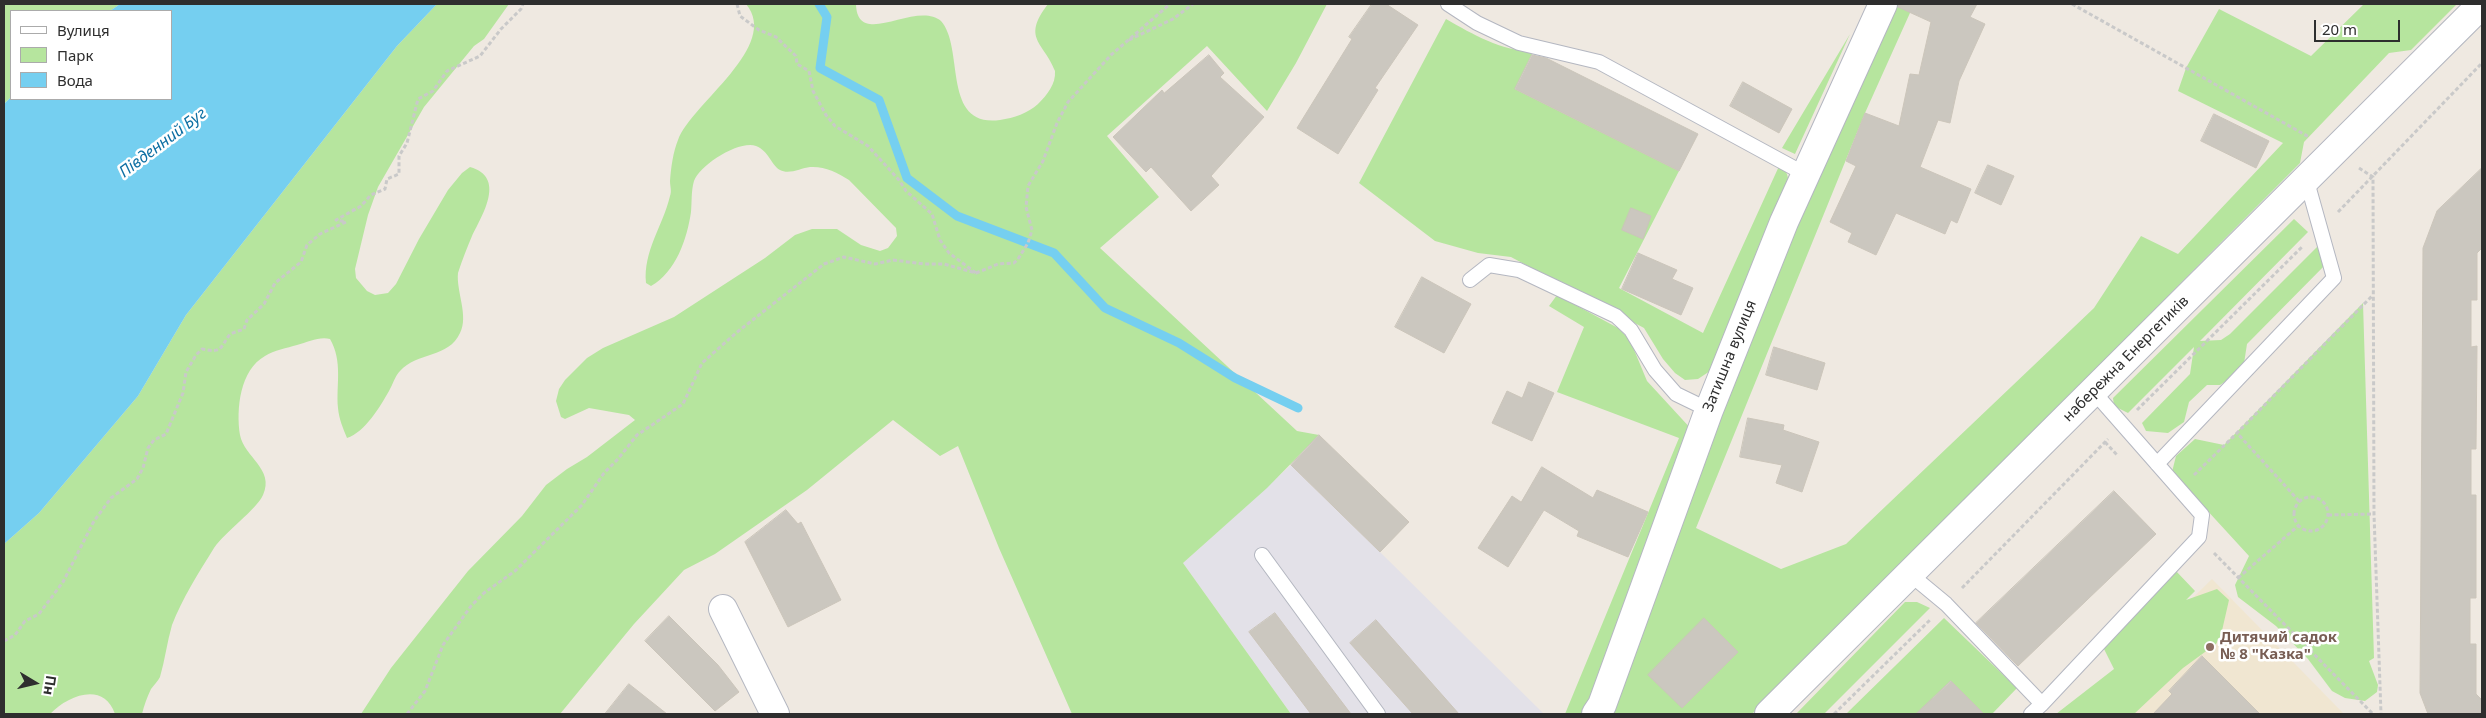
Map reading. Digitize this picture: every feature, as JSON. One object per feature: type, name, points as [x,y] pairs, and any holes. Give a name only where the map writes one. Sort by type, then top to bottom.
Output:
[{"type":"street","name":"Затишна вулиця","points":[[1596,714],[1602,705],[1709,410],[1784,222],[1883,4]]},
{"type":"street","name":"набережна Енергетиків","points":[[1769,714],[1911,575],[2482,4]]},
{"type":"street","points":[[723,609],[775,714]]},
{"type":"lane","points":[[1448,4],[1477,23],[1518,43],[1599,62],[1805,174]]},
{"type":"lane","points":[[2157,464],[2334,278],[2306,178]]},
{"type":"lane","points":[[1470,280],[1489,265],[1519,270],[1616,316],[1631,330],[1642,345],[1655,370],[1676,394],[1709,410]]},
{"type":"lane","points":[[2031,714],[2199,537],[2202,515],[2093,391]]},
{"type":"lane","points":[[1262,555],[1378,714]]},
{"type":"lane","points":[[1911,575],[1946,604],[2042,704]]},
{"type":"path","points":[[4,641],[15,635],[25,621],[39,614],[63,582],[94,521],[111,498],[137,479],[143,468],[148,448],[154,440],[166,434],[183,394],[186,372],[196,355],[202,349],[216,351],[222,348],[230,334],[244,329],[251,315],[264,304],[275,283],[301,262],[307,245],[320,234],[346,222],[336,220],[361,206],[371,194],[385,189],[387,179],[399,174],[399,156],[407,143],[418,99],[433,91],[447,71],[480,56],[500,29],[521,9],[523,4]]},
{"type":"path","points":[[737,4],[740,16],[748,23],[776,37],[796,56],[797,64],[809,71],[813,92],[826,115],[835,126],[868,146],[899,180],[906,192],[932,214],[940,240],[949,253],[976,273]]},
{"type":"path","points":[[407,714],[425,691],[443,645],[484,593],[515,570],[582,505],[604,472],[618,459],[637,435],[683,404],[702,362],[824,264],[844,257],[875,264],[892,260],[924,264],[944,264],[976,273],[998,264],[1014,263],[1023,253],[1032,230],[1026,207],[1028,186],[1042,161],[1057,123],[1073,95],[1126,41],[1170,4]]},
{"type":"path","points":[[1126,41],[1173,19],[1194,4]]},
{"type":"path","points":[[2072,4],[2333,151],[2374,178]]},
{"type":"path","points":[[1834,714],[1946,604],[2122,424],[2374,178],[2482,63]]},
{"type":"path","points":[[2374,178],[2374,514],[2381,714]]},
{"type":"path","points":[[2180,490],[2374,294]]},
{"type":"path","points":[[2237,433],[2299,502]]},
{"type":"path","points":[[2105,442],[2125,463]]},
{"type":"path","points":[[2307,497],[2319,498],[2327,507],[2328,515],[2325,524],[2315,531],[2309,531],[2298,526],[2293,515],[2299,502],[2307,497]]},
{"type":"path","points":[[2328,515],[2374,514]]},
{"type":"path","points":[[2238,578],[2298,526]]},
{"type":"path","points":[[2199,537],[2373,714]]},
{"type":"shaded area","points":[[1291,465],[1544,714],[1291,714],[1183,563]]},
{"type":"shaded area","name":"Дитячий садок № 8 \"Казка\"","points":[[2212,579],[2344,714],[2074,714]]},
{"type":"green space","points":[[4,4],[120,4],[111,10],[10,10],[10,98],[4,104]]},
{"type":"green space","points":[[437,4],[509,4],[484,39],[474,46],[424,107],[378,187],[368,215],[355,269],[356,278],[367,291],[375,295],[388,293],[396,284],[419,239],[448,190],[462,173],[470,167],[481,172],[487,179],[489,197],[458,273],[463,311],[460,333],[448,347],[407,365],[400,371],[377,411],[366,425],[347,438],[339,412],[338,365],[330,339],[318,339],[276,351],[257,362],[245,380],[240,402],[239,425],[243,443],[262,470],[266,486],[263,495],[254,507],[214,548],[191,586],[172,625],[160,677],[151,689],[142,714],[115,714],[110,704],[103,697],[85,694],[66,701],[50,714],[4,714],[4,544],[39,513],[138,396],[186,315],[397,46]]},
{"type":"green space","points":[[746,4],[856,4],[859,17],[866,23],[877,24],[917,16],[930,16],[941,21],[948,33],[957,84],[969,112],[982,119],[1000,120],[1020,115],[1030,110],[1045,97],[1052,85],[1055,71],[1035,33],[1040,16],[1048,4],[1327,4],[1296,63],[1267,111],[1207,46],[1107,136],[1159,197],[1100,248],[1297,431],[1319,435],[1267,488],[1183,563],[1291,714],[1072,714],[999,548],[958,446],[940,456],[893,420],[807,490],[715,554],[684,570],[634,624],[560,714],[361,714],[391,668],[468,571],[522,516],[546,485],[587,457],[635,420],[629,415],[589,408],[565,419],[561,417],[556,401],[559,389],[565,380],[587,358],[603,348],[674,317],[765,258],[795,235],[812,229],[837,229],[861,245],[880,251],[888,248],[897,236],[896,228],[849,180],[840,174],[815,167],[791,172],[780,170],[760,148],[749,145],[730,150],[721,155],[698,175],[693,185],[687,233],[679,254],[674,264],[660,280],[651,286],[646,283],[650,249],[671,194],[671,171],[676,145],[686,125],[744,56],[752,38],[754,20]]},
{"type":"green space","points":[[1891,4],[1914,4],[1865,113],[1696,528],[1781,569],[1846,544],[2094,308],[2141,236],[2178,254],[2283,143],[2178,91],[2186,68],[2219,9],[2311,56],[2364,4],[2457,4],[2411,50],[2389,53],[2304,142],[2300,163],[1752,714],[1609,714],[1690,467]]},
{"type":"green space","points":[[1446,19],[1498,45],[1533,52],[1515,89],[1679,171],[1619,288],[1703,333],[1780,164],[1785,168],[1789,181],[1710,371],[1698,379],[1685,380],[1675,373],[1663,359],[1644,328],[1511,257],[1478,253],[1435,241],[1359,183]]},
{"type":"green space","points":[[1850,34],[1795,154],[1782,148]]},
{"type":"green space","points":[[2294,219],[2308,232],[2200,341],[2221,340],[2230,334],[2321,243],[2331,259],[2247,344],[2243,370],[2220,385],[2207,385],[2189,402],[2184,422],[2168,433],[2146,431],[2142,423],[2190,374],[2194,347],[2128,413],[2114,406],[2113,398]]},
{"type":"green space","points":[[1557,295],[1618,328],[1630,340],[1647,381],[1693,431],[1586,714],[1565,714],[1679,438],[1557,392],[1584,327],[1549,306]]},
{"type":"green space","points":[[2363,303],[2374,658],[2369,661],[2378,685],[2377,692],[2365,701],[2345,698],[2332,691],[2308,659],[2276,626],[2238,597],[2235,585],[2249,556],[2172,472],[2176,456],[2195,439],[2224,445]]},
{"type":"green space","points":[[2176,571],[2195,591],[2186,600],[2217,589],[2229,600],[2221,635],[2216,644],[2183,668],[2134,714],[2056,714],[2114,669],[2101,643]]},
{"type":"green space","points":[[1905,602],[1917,602],[1930,608],[1824,714],[1796,714]]},
{"type":"green space","points":[[1944,618],[2017,688],[1992,714],[1984,714],[1951,681],[1933,698],[1927,714],[1846,714]]},
{"type":"water","name":"Південний Буг","points":[[120,4],[437,4],[397,46],[186,315],[138,396],[39,513],[4,544],[4,104],[10,98],[10,100],[172,100],[172,10],[111,10]]},
{"type":"building","points":[[1372,4],[1386,4],[1418,25],[1375,88],[1378,90],[1338,154],[1297,128],[1352,39],[1349,37]]},
{"type":"building","points":[[1898,4],[1977,4],[1970,17],[1985,24],[1959,81],[1950,123],[1938,120],[1920,167],[1971,189],[1957,223],[1951,220],[1945,234],[1896,213],[1876,255],[1848,242],[1852,233],[1830,222],[1856,166],[1846,161],[1865,113],[1899,126],[1910,74],[1919,75],[1931,22],[1898,7]]},
{"type":"building","points":[[1209,55],[1224,73],[1220,77],[1264,117],[1211,176],[1219,185],[1191,211],[1151,167],[1146,172],[1113,137],[1162,90],[1164,93]]},
{"type":"building","points":[[1532,55],[1546,58],[1698,134],[1679,171],[1515,89]]},
{"type":"building","points":[[1743,82],[1792,109],[1779,133],[1730,106]]},
{"type":"building","points":[[2214,114],[2269,141],[2256,168],[2201,141]]},
{"type":"building","points":[[1988,165],[2014,176],[2001,205],[1975,193]]},
{"type":"building","points":[[2482,168],[2482,248],[2477,253],[2477,300],[2471,300],[2471,347],[2477,346],[2476,449],[2471,449],[2471,495],[2476,495],[2476,598],[2470,598],[2470,644],[2476,644],[2476,694],[2482,700],[2482,714],[2428,714],[2420,693],[2423,248],[2437,211]]},
{"type":"building","points":[[1631,208],[1651,216],[1643,239],[1622,230]]},
{"type":"building","points":[[1638,253],[1677,270],[1672,279],[1693,288],[1681,315],[1622,289]]},
{"type":"building","points":[[1422,277],[1471,304],[1444,353],[1395,327]]},
{"type":"building","points":[[1774,347],[1825,363],[1817,390],[1766,375]]},
{"type":"building","points":[[1529,382],[1554,393],[1532,441],[1492,423],[1507,391],[1522,398]]},
{"type":"building","points":[[1748,418],[1784,425],[1783,430],[1819,442],[1802,492],[1776,483],[1782,465],[1740,457]]},
{"type":"building","points":[[1319,435],[1409,522],[1380,552],[1291,465]]},
{"type":"building","points":[[1542,467],[1593,498],[1597,490],[1648,512],[1628,557],[1577,536],[1579,531],[1544,510],[1508,567],[1478,548],[1512,496],[1521,502]]},
{"type":"building","points":[[2114,491],[2156,534],[2018,666],[1976,623]]},
{"type":"building","points":[[786,510],[798,524],[801,522],[841,600],[788,627],[745,542]]},
{"type":"building","points":[[1275,613],[1351,714],[1311,714],[1249,632]]},
{"type":"building","points":[[669,616],[718,665],[739,692],[715,711],[645,641]]},
{"type":"building","points":[[1704,618],[1738,652],[1682,708],[1648,675]]},
{"type":"building","points":[[1376,620],[1459,714],[1413,714],[1350,643]]},
{"type":"building","points":[[2202,656],[2260,714],[2153,714],[2172,694],[2169,691]]},
{"type":"building","points":[[1951,681],[1984,714],[1916,714]]},
{"type":"building","points":[[629,684],[667,714],[605,714]]},
{"type":"waterway","points":[[819,4],[827,17],[820,68],[879,100],[907,178],[957,216],[1054,253],[1105,308],[1179,343],[1235,378],[1298,408]]},
{"type":"place","name":"Дитячий садок № 8 \"Казка\"","points":[[2210,647]]}]
